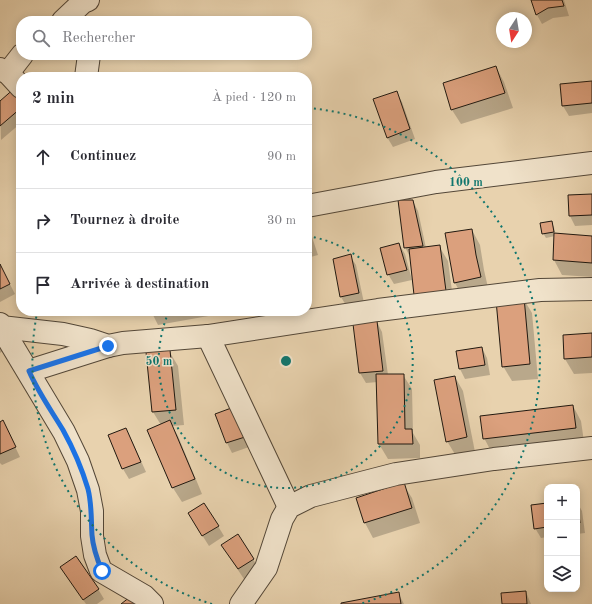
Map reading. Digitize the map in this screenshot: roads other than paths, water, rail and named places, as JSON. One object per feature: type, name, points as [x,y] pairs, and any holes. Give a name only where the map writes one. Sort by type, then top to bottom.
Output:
[{"type":"street","points":[[72,16],[86,8]]},
{"type":"street","points":[[10,76],[19,60]]},
{"type":"street","points":[[87,72],[88,60]]},
{"type":"street","points":[[312,205],[436,182],[592,163]]},
{"type":"street","points":[[29,371],[108,346],[123,343],[208,336],[394,308],[540,290],[592,289]]},
{"type":"street","points":[[1,325],[63,334],[108,346]]},
{"type":"street","points":[[1,325],[29,371],[34,384],[64,432],[78,461],[86,483],[92,511],[92,536],[95,555],[102,571],[144,596],[152,604]]},
{"type":"street","points":[[208,336],[290,507]]},
{"type":"street","points":[[241,604],[266,568],[282,519],[290,507],[311,496],[396,474],[494,458],[592,448]]}]
